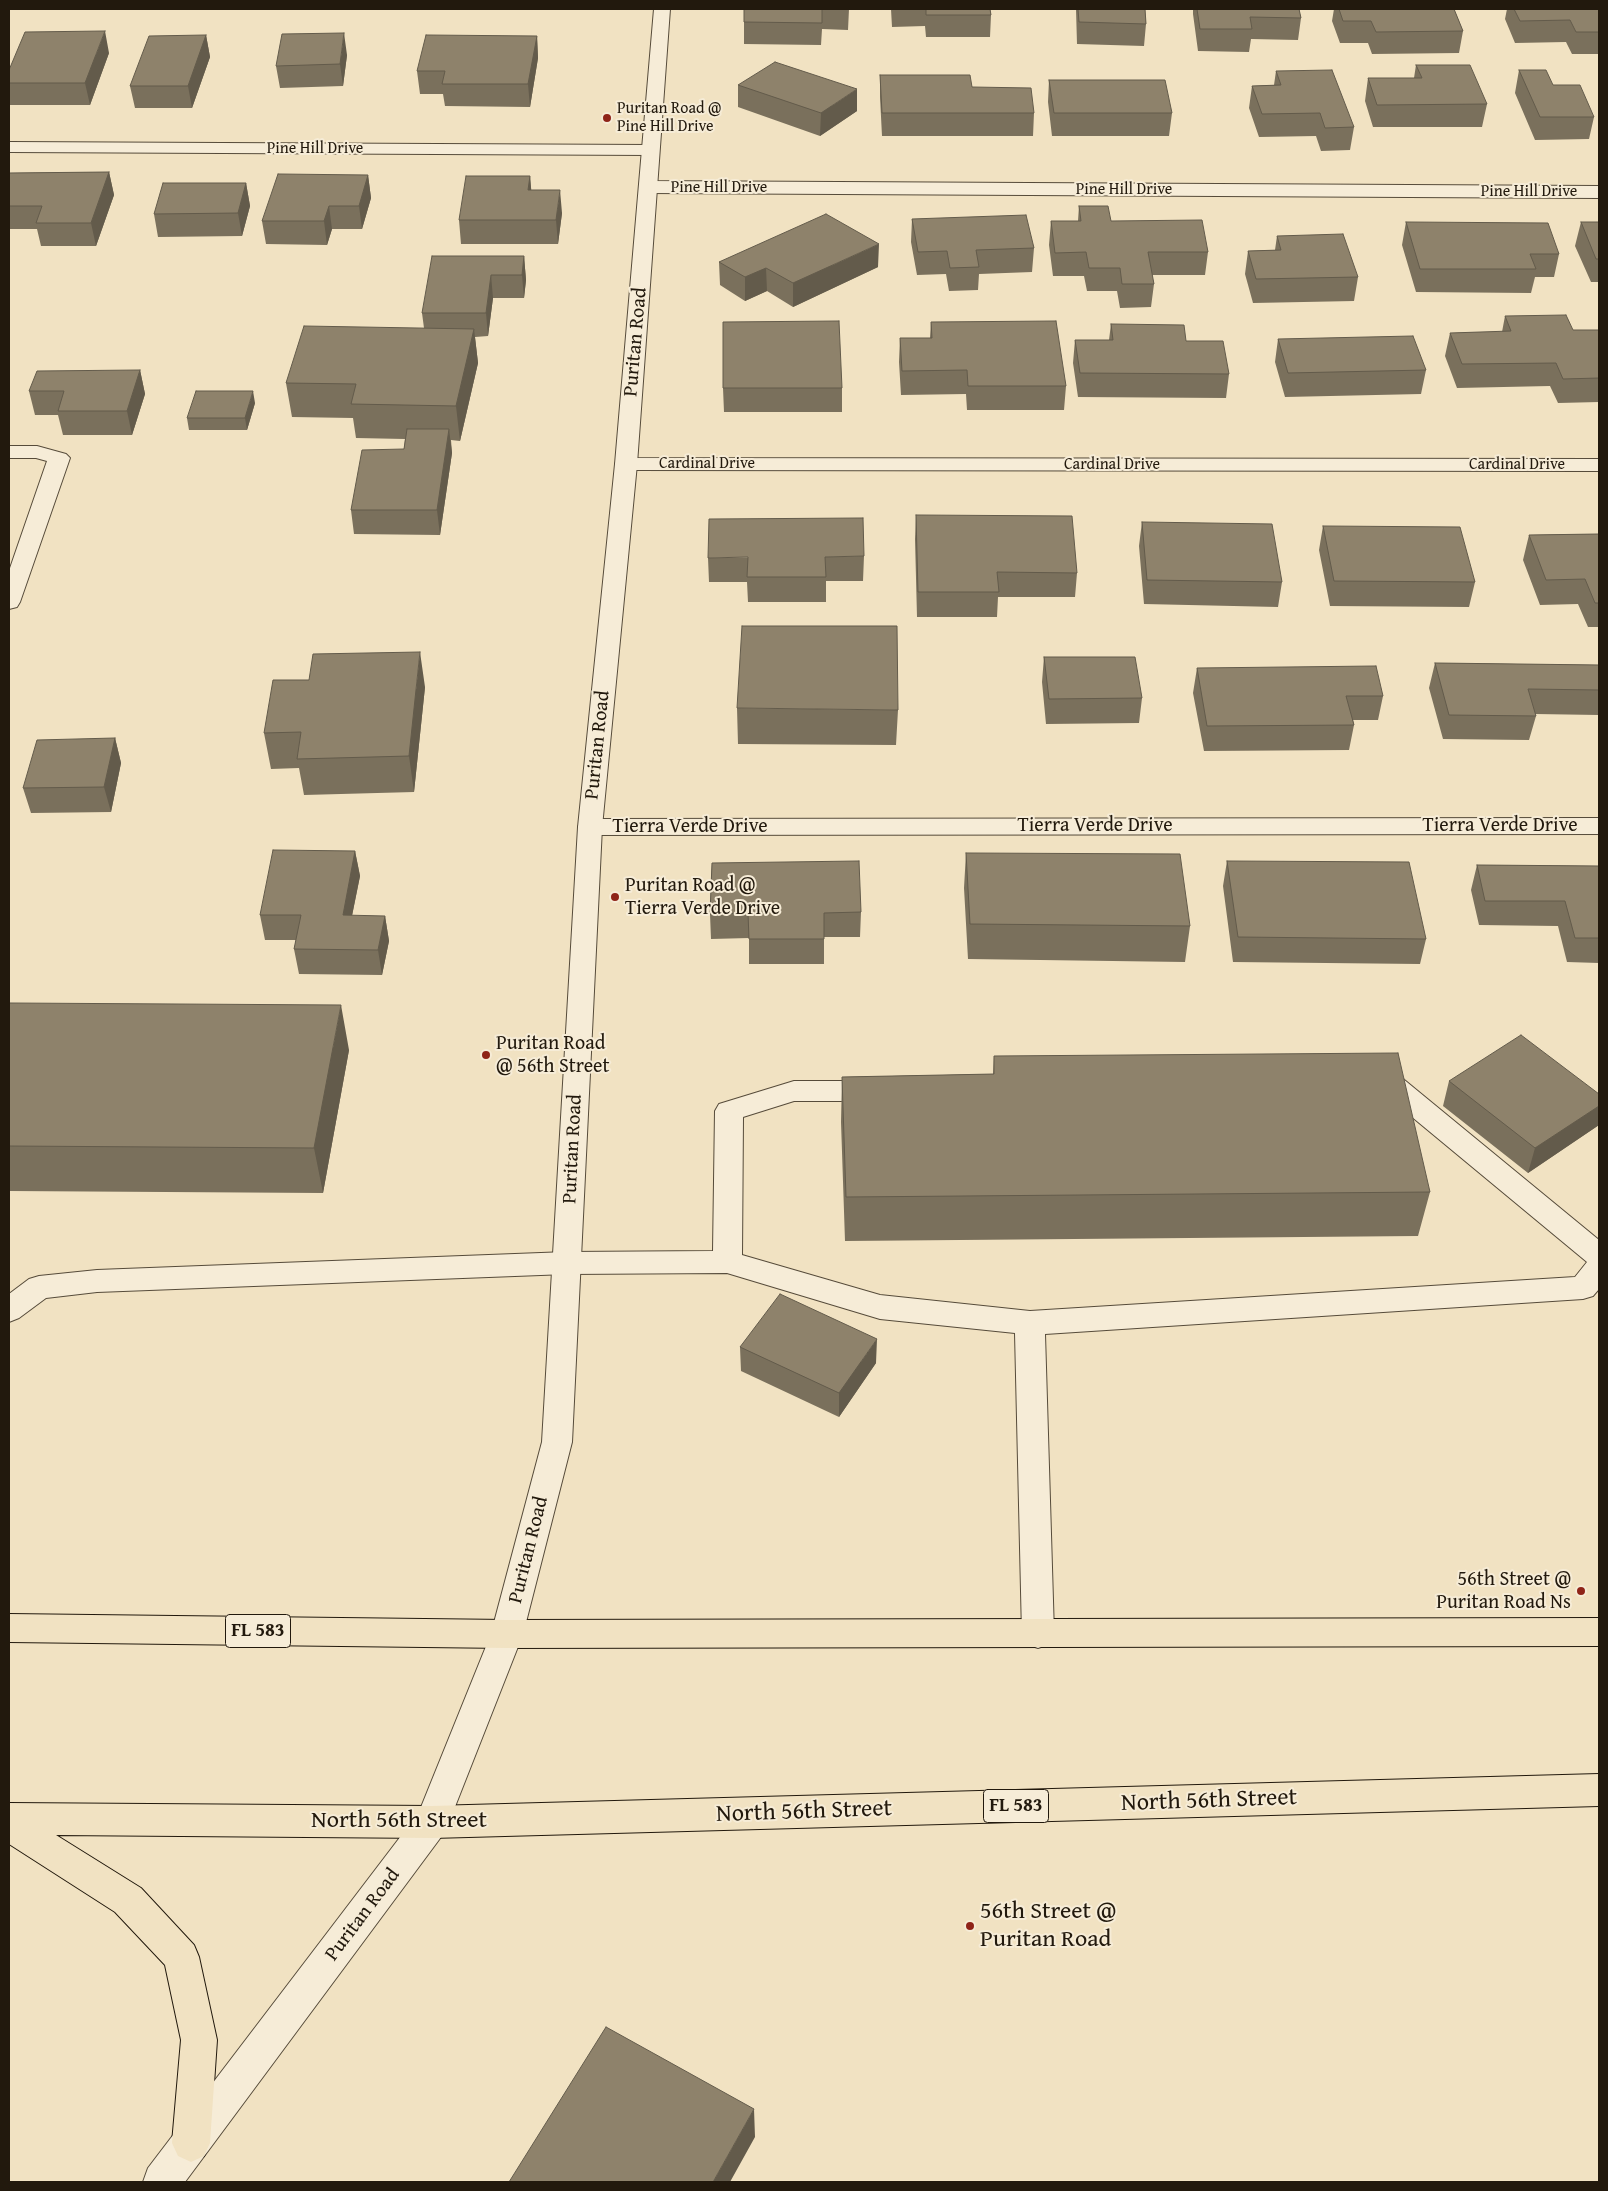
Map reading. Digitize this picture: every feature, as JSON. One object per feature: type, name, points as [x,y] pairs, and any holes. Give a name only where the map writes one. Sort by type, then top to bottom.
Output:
[{"type":"main road","name":"FL 583","points":[[9,1628],[507,1634],[1599,1632]]},
{"type":"main road","name":"North 56th Street","points":[[9,1819],[432,1822],[1599,1790]]},
{"type":"main road","points":[[9,1825],[128,1900],[181,1957],[199,2040],[191,2143]]},
{"type":"street","name":"Puritan Road","points":[[162,2182],[432,1822],[507,1634],[557,1442],[590,827],[626,464],[662,9]]},
{"type":"street","name":"Pine Hill Drive","points":[[9,147],[650,150]]},
{"type":"street","name":"Pine Hill Drive","points":[[648,187],[1599,192]]},
{"type":"street","points":[[9,452],[37,452],[59,458],[9,602]]},
{"type":"street","name":"Cardinal Drive","points":[[626,464],[1599,465]]},
{"type":"street","name":"Tierra Verde Drive","points":[[590,827],[1599,826]]},
{"type":"street","points":[[1356,1064],[1366,1064],[1599,1256]]},
{"type":"street","points":[[727,1262],[729,1111],[794,1091],[904,1091]]},
{"type":"street","points":[[9,1310],[39,1287],[97,1281],[567,1263],[727,1262],[880,1307],[1030,1323],[1583,1288],[1599,1268]]},
{"type":"street","points":[[1030,1323],[1038,1634]]},
{"type":"building","points":[[744,9],[822,9],[822,23],[744,22]]},
{"type":"building","points":[[926,9],[990,9],[991,15],[926,15]]},
{"type":"building","points":[[1078,9],[1145,9],[1146,24],[1079,22]]},
{"type":"building","points":[[1197,9],[1299,9],[1301,18],[1250,17],[1252,29],[1200,29]]},
{"type":"building","points":[[1339,9],[1454,9],[1463,31],[1376,32],[1371,21],[1343,21]]},
{"type":"building","points":[[1514,9],[1599,9],[1599,32],[1576,32],[1570,20],[1520,21]]},
{"type":"building","points":[[105,31],[85,83],[9,83],[9,70],[25,32]]},
{"type":"building","points":[[344,33],[340,64],[276,66],[282,34]]},
{"type":"building","points":[[206,35],[188,86],[130,86],[149,36]]},
{"type":"building","points":[[426,35],[537,36],[528,84],[442,84],[445,71],[417,71]]},
{"type":"building","points":[[775,62],[857,89],[821,113],[738,85]]},
{"type":"building","points":[[1416,65],[1470,65],[1487,104],[1377,105],[1368,78],[1422,78]]},
{"type":"building","points":[[1332,70],[1354,127],[1325,128],[1320,113],[1262,114],[1252,86],[1281,85],[1276,71]]},
{"type":"building","points":[[1519,70],[1546,70],[1553,85],[1580,85],[1594,117],[1540,117]]},
{"type":"building","points":[[880,75],[970,75],[972,87],[1031,88],[1034,113],[882,113]]},
{"type":"building","points":[[1049,80],[1165,80],[1172,113],[1054,113]]},
{"type":"building","points":[[109,172],[91,223],[36,223],[42,206],[9,206],[9,173]]},
{"type":"building","points":[[278,174],[368,175],[359,206],[329,206],[324,221],[262,221]]},
{"type":"building","points":[[466,176],[530,176],[528,190],[560,190],[556,220],[459,220]]},
{"type":"building","points":[[163,183],[246,183],[238,213],[154,214]]},
{"type":"building","points":[[1079,206],[1108,206],[1111,221],[1202,220],[1208,252],[1148,252],[1154,284],[1122,284],[1120,268],[1089,268],[1086,252],[1055,253],[1051,221],[1081,221]]},
{"type":"building","points":[[826,214],[879,244],[793,283],[766,268],[745,277],[719,262]]},
{"type":"building","points":[[1026,215],[1034,248],[976,250],[979,267],[950,268],[947,251],[918,252],[912,219]]},
{"type":"building","points":[[1406,222],[1548,223],[1559,254],[1530,254],[1536,269],[1420,269]]},
{"type":"building","points":[[1581,222],[1599,222],[1599,259],[1596,259]]},
{"type":"building","points":[[1343,234],[1358,277],[1256,279],[1248,251],[1281,250],[1277,236]]},
{"type":"building","points":[[432,256],[524,256],[522,275],[491,275],[486,313],[422,313]]},
{"type":"building","points":[[1566,315],[1573,330],[1599,330],[1599,378],[1563,379],[1556,363],[1462,364],[1450,333],[1511,331],[1505,316]]},
{"type":"building","points":[[839,321],[842,388],[723,388],[723,322]]},
{"type":"building","points":[[1056,321],[1066,386],[968,386],[967,370],[902,371],[900,338],[932,338],[931,322]]},
{"type":"building","points":[[1111,324],[1184,325],[1186,341],[1223,341],[1229,374],[1080,373],[1075,340],[1113,340]]},
{"type":"building","points":[[304,326],[474,329],[456,406],[351,404],[356,384],[286,383]]},
{"type":"building","points":[[1413,336],[1426,370],[1288,373],[1278,339]]},
{"type":"building","points":[[140,370],[127,411],[58,411],[64,391],[29,391],[37,371]]},
{"type":"building","points":[[196,391],[253,391],[245,418],[187,418]]},
{"type":"building","points":[[407,429],[449,429],[437,510],[351,510],[362,450],[404,449]]},
{"type":"building","points":[[916,515],[1072,516],[1077,573],[997,572],[999,592],[918,592]]},
{"type":"building","points":[[863,518],[864,556],[825,557],[826,577],[747,577],[748,557],[708,558],[709,519]]},
{"type":"building","points":[[1142,522],[1272,524],[1282,582],[1147,580]]},
{"type":"building","points":[[1323,526],[1460,527],[1475,582],[1334,581]]},
{"type":"building","points":[[1599,534],[1599,603],[1595,603],[1585,579],[1546,580],[1529,535]]},
{"type":"building","points":[[742,626],[897,626],[898,710],[737,708]]},
{"type":"building","points":[[420,652],[409,756],[297,759],[301,732],[264,733],[273,680],[309,680],[313,654]]},
{"type":"building","points":[[1044,657],[1135,657],[1142,698],[1049,699]]},
{"type":"building","points":[[1435,663],[1599,665],[1599,690],[1528,689],[1536,716],[1449,715]]},
{"type":"building","points":[[1376,666],[1383,696],[1346,696],[1354,725],[1207,726],[1197,668]]},
{"type":"building","points":[[115,738],[104,787],[23,788],[37,740]]},
{"type":"building","points":[[273,850],[355,851],[343,915],[385,916],[378,950],[294,949],[301,915],[260,915]]},
{"type":"building","points":[[966,853],[1180,854],[1190,926],[970,924]]},
{"type":"building","points":[[859,861],[861,912],[824,913],[824,939],[749,939],[748,913],[710,914],[712,863]]},
{"type":"building","points":[[1227,861],[1409,862],[1426,939],[1238,937]]},
{"type":"building","points":[[1477,865],[1599,866],[1599,938],[1575,938],[1565,901],[1485,901]]},
{"type":"building","points":[[9,1003],[341,1005],[314,1148],[9,1146]]},
{"type":"building","points":[[1521,1035],[1599,1094],[1599,1106],[1535,1148],[1449,1081]]},
{"type":"building","points":[[1398,1053],[1430,1192],[846,1197],[842,1077],[994,1074],[994,1056]]},
{"type":"building","points":[[780,1294],[877,1339],[839,1393],[740,1347]]},
{"type":"building","points":[[606,2027],[754,2109],[713,2182],[509,2182]]},
{"type":"place","name":"Puritan Road @ Pine Hill Drive","points":[[607,118]]},
{"type":"place","name":"Puritan Road @ Tierra Verde Drive","points":[[615,897]]},
{"type":"place","name":"Puritan Road @ 56th Street","points":[[486,1055]]},
{"type":"place","name":"56th Street @ Puritan Road Ns","points":[[1581,1591]]},
{"type":"place","name":"56th Street @ Puritan Road","points":[[970,1926]]}]
